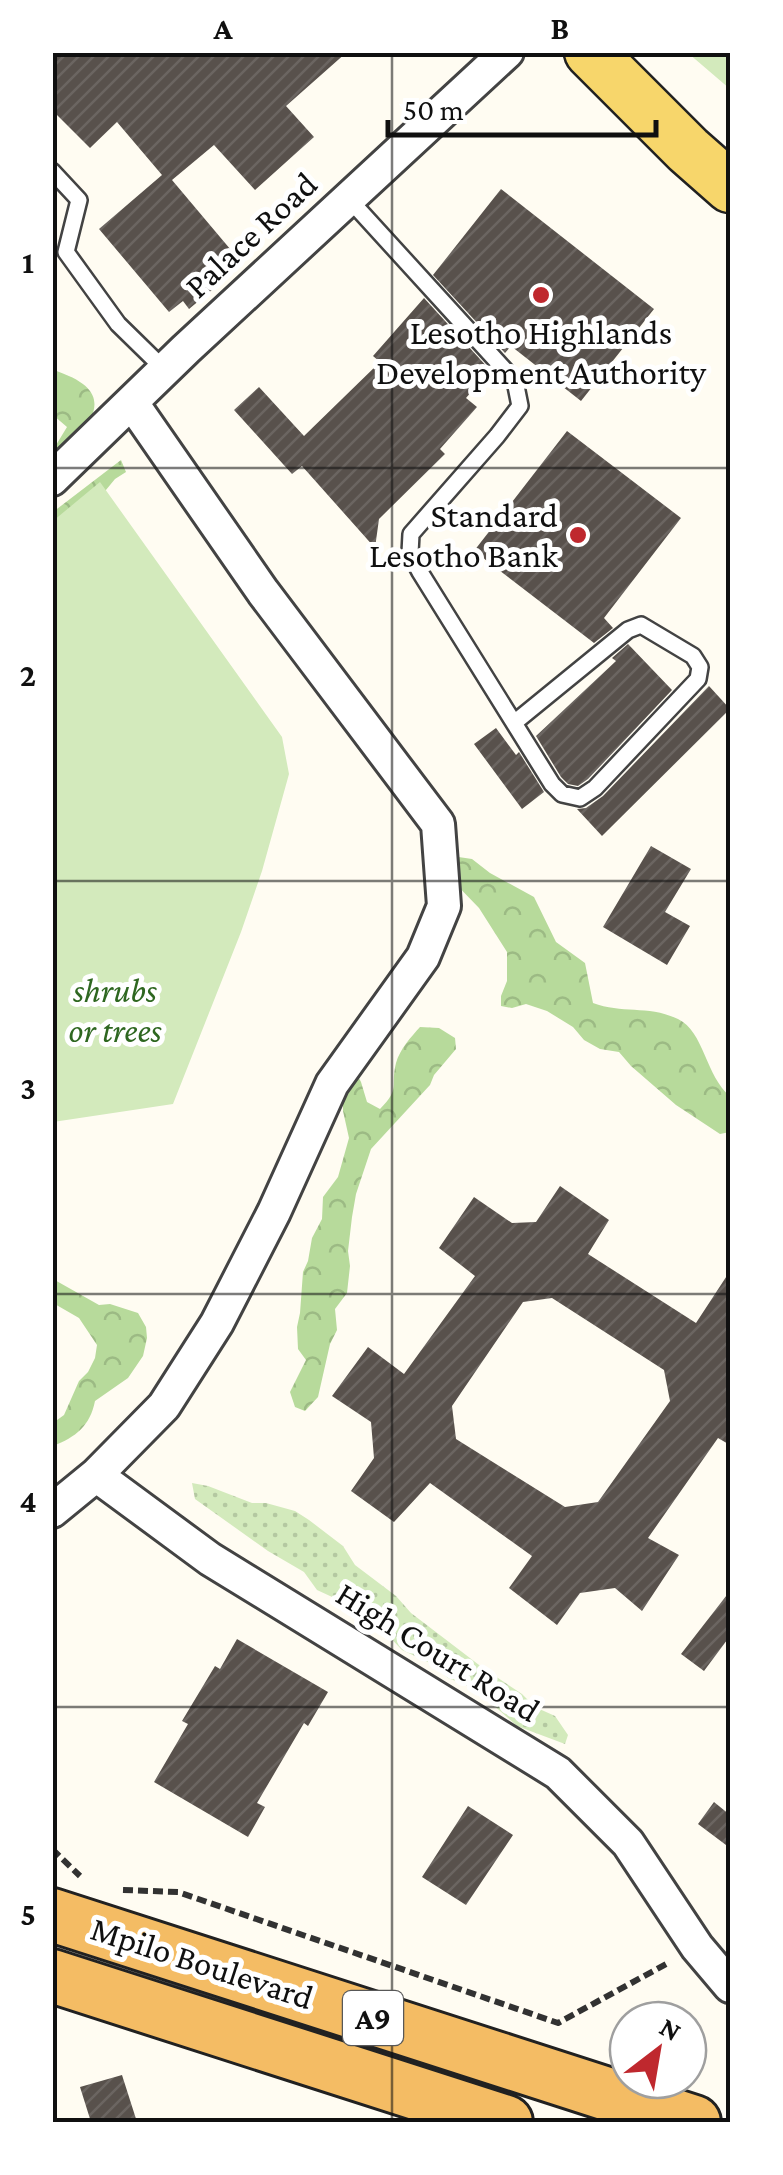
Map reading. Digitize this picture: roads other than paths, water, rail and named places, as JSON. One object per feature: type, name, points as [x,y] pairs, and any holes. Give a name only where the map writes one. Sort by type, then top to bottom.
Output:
[{"type":"highway","name":"Mpilo Boulevard","points":[[73,1902],[694,2122]]},
{"type":"highway","name":"Mpilo Boulevard","points":[[52,1976],[506,2122]]},
{"type":"main road","points":[[590,52],[730,187]]},
{"type":"street","name":"Palace Road","points":[[52,479],[507,52]]},
{"type":"street","points":[[52,1511],[96,1476],[164,1406],[217,1323],[274,1212],[332,1084],[423,957],[444,906],[438,824],[263,592],[132,403]]},
{"type":"street","name":"High Court Road","points":[[96,1476],[210,1560],[558,1773],[628,1844],[697,1947],[730,1986]]},
{"type":"lane","points":[[52,171],[78,200],[66,252],[118,324],[165,370]]},
{"type":"lane","points":[[348,199],[515,382],[520,406],[412,534],[410,553],[514,723],[552,784],[562,794],[580,798],[595,788],[698,680],[700,667],[693,656],[641,625],[628,630],[514,723]]},
{"type":"place","name":"Lesotho Highlands Development Authority","points":[[541,295]]},
{"type":"place","name":"Standard Lesotho Bank","points":[[578,535]]},
{"type":"park label","name":"shrubs or trees","points":[[115,1010]]}]
